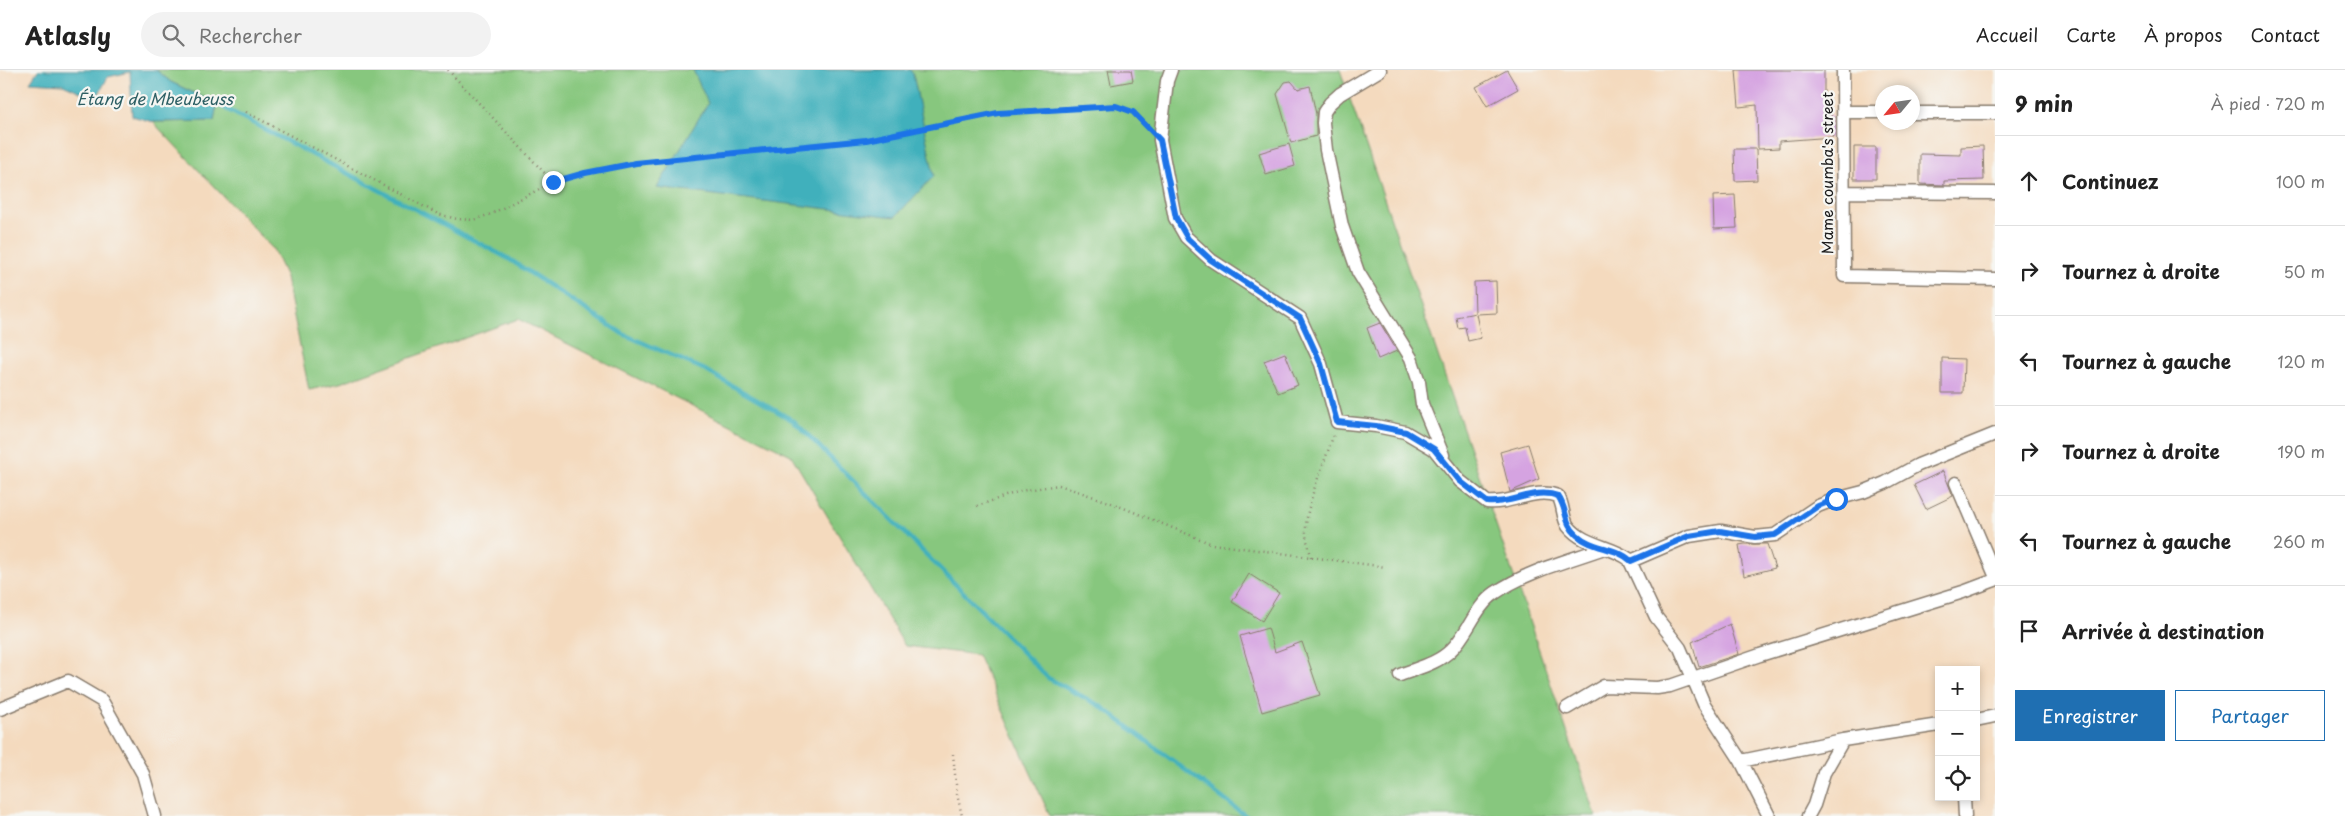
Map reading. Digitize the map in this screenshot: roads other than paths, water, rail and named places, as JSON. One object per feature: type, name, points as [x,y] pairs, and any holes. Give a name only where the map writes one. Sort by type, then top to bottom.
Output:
[{"type":"street","points":[[1159,70],[1169,76],[1160,140],[1174,214],[1186,237],[1211,260],[1300,318],[1321,364],[1337,422],[1403,431],[1434,449],[1460,481],[1487,502],[1533,495],[1553,494],[1558,496],[1568,525],[1583,540],[1624,556],[1631,561],[1656,616],[1680,648],[1712,718],[1741,761],[1769,816]]},
{"type":"street","points":[[1380,70],[1340,94],[1330,103],[1324,112],[1323,123],[1326,150],[1342,226],[1358,272],[1411,358],[1419,382],[1422,404],[1446,462]]},
{"type":"street","name":"Mame coumba's street","points":[[1843,70],[1844,276],[1995,279]]},
{"type":"street","points":[[1844,112],[1875,112]]},
{"type":"street","points":[[1920,112],[1995,113]]},
{"type":"street","points":[[1844,192],[1995,193]]},
{"type":"street","points":[[1631,561],[1689,536],[1720,531],[1755,537],[1775,535],[1818,506],[1871,489],[1918,465],[1995,434]]},
{"type":"street","points":[[1956,483],[1995,575]]},
{"type":"street","points":[[1400,675],[1434,661],[1452,650],[1484,602],[1495,593],[1532,573],[1604,548]]},
{"type":"street","points":[[1567,708],[1604,686],[1657,688],[1963,592],[1995,580]]},
{"type":"street","points":[[0,709],[68,681],[102,701],[143,774],[156,816]]},
{"type":"street","points":[[1980,719],[1995,716]]},
{"type":"street","points":[[1741,761],[1843,740],[1935,726]]},
{"type":"street","points":[[1808,816],[1814,805],[1824,773],[1843,740]]},
{"type":"street","points":[[1964,801],[1966,816]]},
{"type":"water","name":"Étang de Mbeubeuss","points":[[38,70],[156,70],[171,82],[217,104],[214,121],[153,122],[132,116],[130,72],[108,77],[96,99],[63,84],[30,82]]},
{"type":"water","points":[[693,70],[910,70],[913,74],[934,176],[895,217],[657,188],[708,103]]},
{"type":"waterway","points":[[217,104],[509,259],[623,334],[703,369],[794,421],[1048,678],[1102,707],[1246,816]]}]
